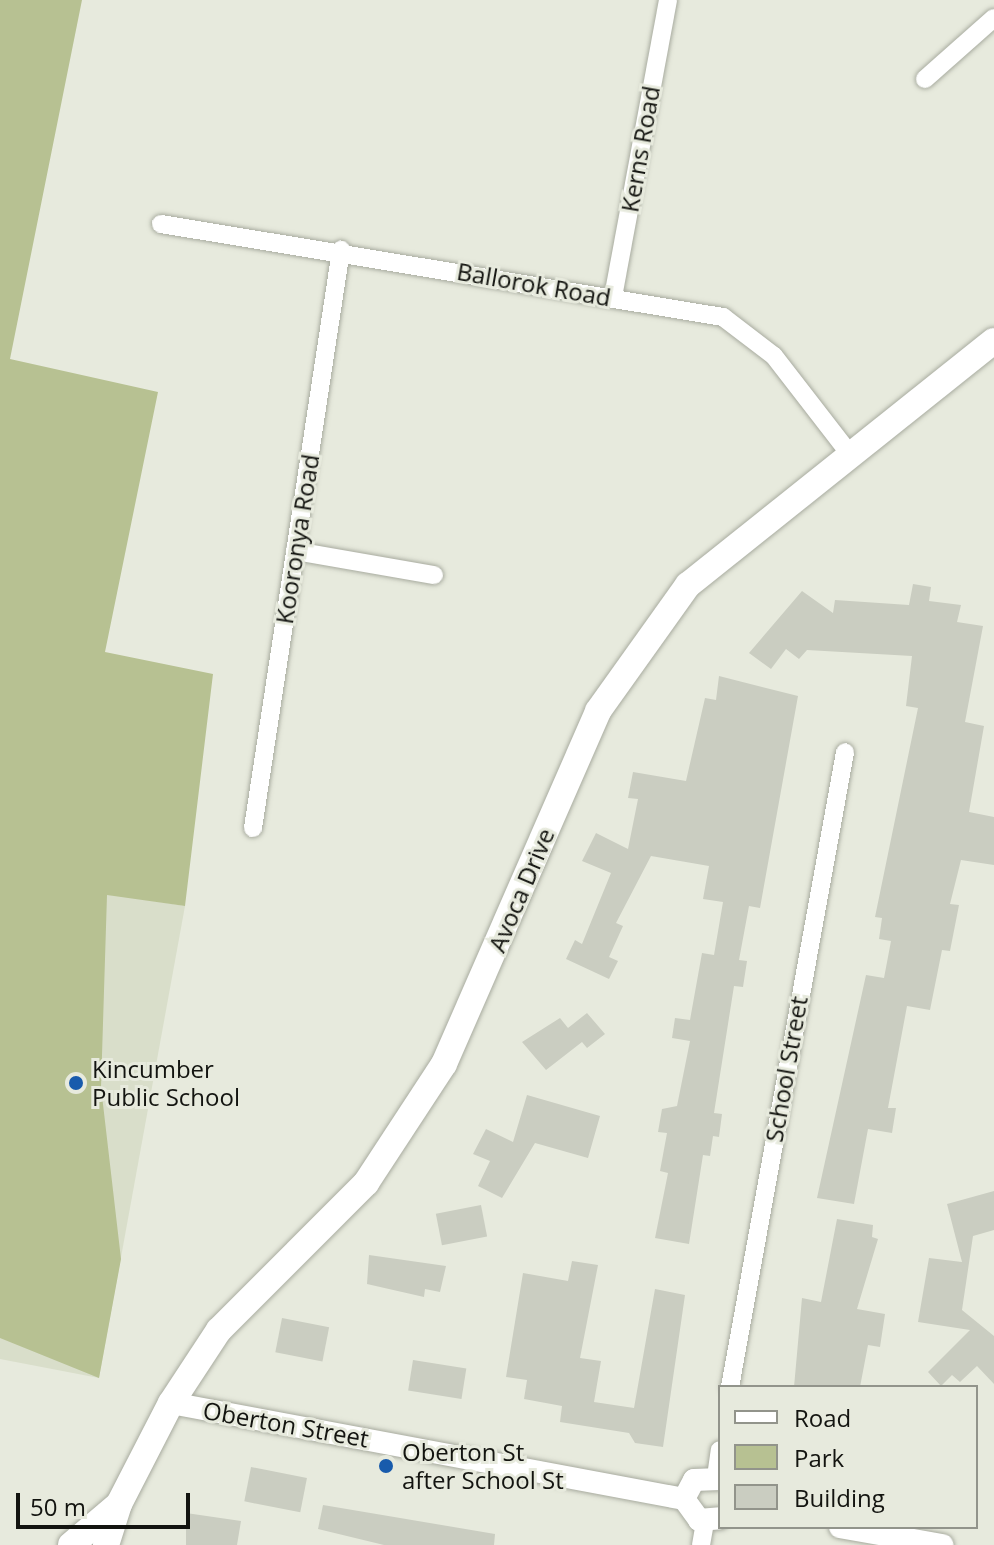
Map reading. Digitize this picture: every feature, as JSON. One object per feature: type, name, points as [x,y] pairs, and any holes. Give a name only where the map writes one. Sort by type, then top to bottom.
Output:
[{"type":"main road","name":"Avoca Drive","points":[[106,1545],[119,1504],[171,1403],[219,1330],[366,1183],[444,1064],[598,711],[688,585],[849,453],[994,341]]},
{"type":"main road","name":"Avoca Drive","points":[[71,1545],[119,1504]]},
{"type":"street","name":"Kerns Road","points":[[613,297],[668,0]]},
{"type":"street","points":[[925,79],[994,18]]},
{"type":"street","name":"Ballorok Road","points":[[161,224],[341,250],[723,317],[774,356],[849,453]]},
{"type":"street","name":"Kooronya Road","points":[[253,828],[341,250]]},
{"type":"street","points":[[295,551],[434,575]]},
{"type":"street","name":"School Street","points":[[730,1385],[845,752]]},
{"type":"street","name":"Oberton Street","points":[[171,1403],[684,1499]]},
{"type":"street","points":[[701,1545],[712,1520],[690,1514],[684,1499],[694,1480],[718,1478]]},
{"type":"street","points":[[851,1529],[942,1545]]},
{"type":"shaded area","name":"Kincumber Public School","points":[[0,877],[185,906],[99,1378],[0,1359]]},
{"type":"green space","points":[[0,0],[82,0],[10,359],[158,392],[105,652],[213,674],[185,906],[107,895],[101,1087],[121,1259],[99,1378],[0,1338]]},
{"type":"building","points":[[913,584],[931,587],[929,601],[961,605],[957,622],[983,626],[965,722],[984,726],[969,812],[994,817],[994,865],[961,860],[950,904],[959,905],[950,951],[942,950],[930,1010],[907,1006],[888,1108],[896,1108],[892,1133],[868,1129],[854,1204],[817,1198],[866,975],[884,978],[891,941],[879,939],[882,918],[875,917],[918,708],[906,706],[912,656],[807,650],[799,659],[786,649],[771,669],[749,653],[802,591],[833,613],[835,600],[909,605]]},
{"type":"building","points":[[719,676],[798,696],[760,908],[749,906],[739,960],[747,961],[743,987],[734,986],[714,1113],[722,1114],[719,1137],[713,1136],[710,1156],[703,1155],[689,1244],[655,1238],[668,1173],[660,1171],[667,1133],[658,1132],[662,1109],[677,1106],[690,1041],[672,1038],[675,1018],[690,1020],[702,953],[714,955],[723,902],[703,899],[709,866],[651,856],[616,923],[623,926],[609,957],[618,961],[609,979],[566,959],[575,940],[582,944],[611,873],[582,861],[596,833],[628,849],[638,799],[628,798],[633,772],[686,781],[705,698],[716,700]]},
{"type":"building","points":[[587,1013],[605,1034],[587,1048],[582,1042],[546,1070],[522,1042],[560,1018],[568,1028]]},
{"type":"building","points":[[527,1095],[600,1116],[588,1158],[535,1143],[502,1198],[478,1186],[490,1161],[473,1154],[486,1129],[513,1142]]},
{"type":"building","points":[[994,1191],[994,1230],[973,1236],[962,1310],[994,1336],[994,1384],[977,1366],[960,1382],[952,1375],[942,1385],[928,1372],[970,1330],[918,1322],[929,1258],[962,1262],[947,1204]]},
{"type":"building","points":[[481,1205],[487,1236],[442,1245],[436,1214]]},
{"type":"building","points":[[837,1219],[873,1225],[872,1237],[878,1239],[857,1309],[885,1314],[880,1347],[868,1345],[860,1385],[794,1385],[802,1298],[821,1302]]},
{"type":"building","points":[[369,1255],[446,1266],[440,1292],[425,1289],[424,1297],[367,1284]]},
{"type":"building","points":[[572,1261],[598,1265],[580,1358],[601,1361],[594,1402],[634,1408],[655,1289],[685,1295],[663,1447],[635,1443],[629,1433],[560,1422],[562,1406],[524,1399],[527,1380],[506,1377],[523,1273],[568,1281]]},
{"type":"building","points":[[282,1318],[329,1327],[322,1362],[275,1352]]},
{"type":"building","points":[[413,1360],[466,1368],[461,1399],[408,1391]]},
{"type":"building","points":[[251,1467],[307,1478],[300,1512],[244,1501]]},
{"type":"building","points":[[323,1505],[495,1534],[494,1545],[384,1545],[318,1529]]},
{"type":"building","points":[[186,1513],[241,1521],[237,1545],[186,1545]]},
{"type":"place","name":"Kincumber Public School","points":[[76,1083]]},
{"type":"place","name":"Oberton St after School St","points":[[386,1466]]}]
